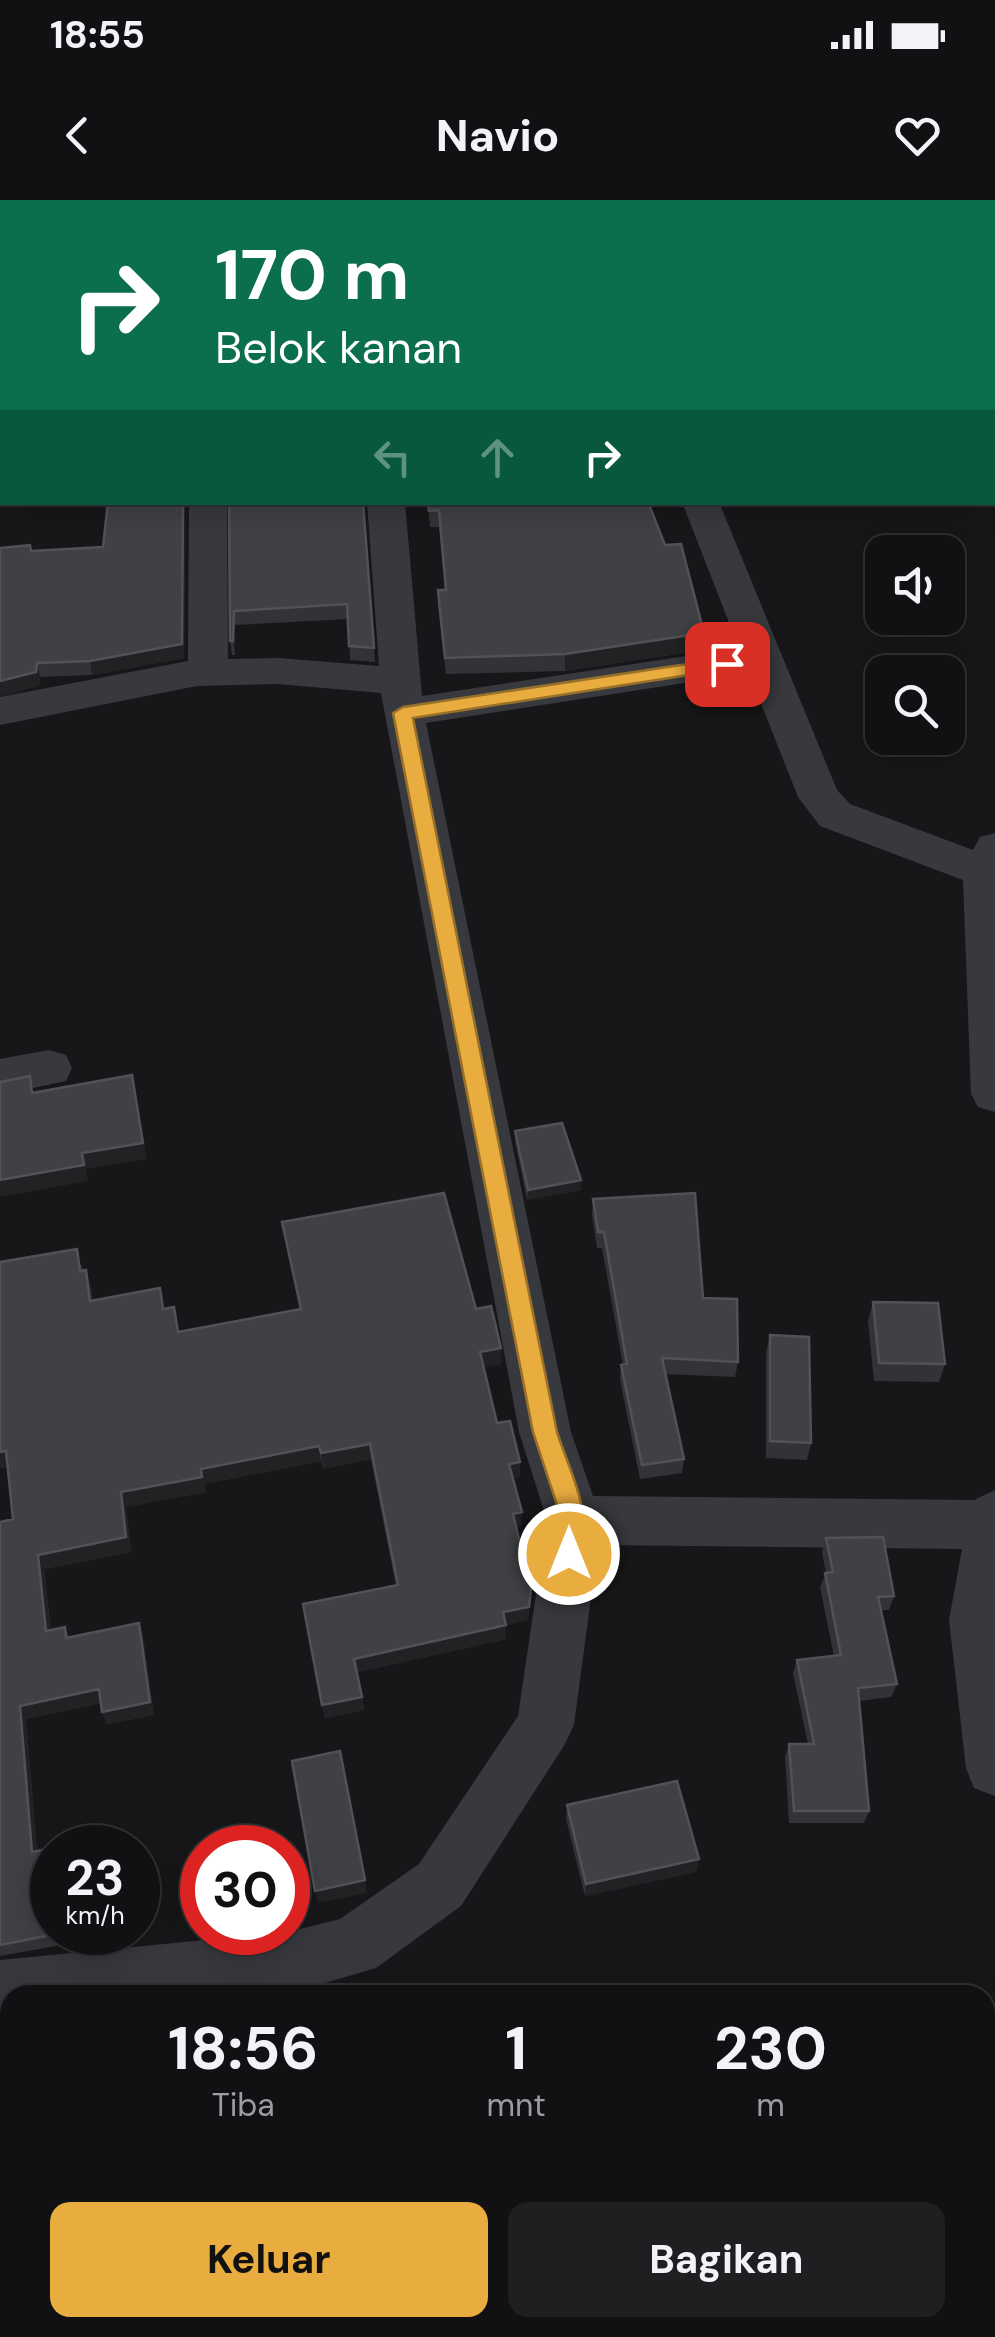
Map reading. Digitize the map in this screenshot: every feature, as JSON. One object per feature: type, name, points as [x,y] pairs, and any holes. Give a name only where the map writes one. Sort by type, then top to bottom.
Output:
[{"type":"street","points":[[208,505],[208,673]]},
{"type":"street","points":[[60,1985],[291,1962],[354,1946],[440,1885],[545,1725],[574,1520],[545,1432],[400,697],[386,505]]},
{"type":"street","points":[[701,505],[820,797],[835,815],[990,859],[995,1094]]},
{"type":"street","points":[[0,711],[208,673],[278,671],[400,697],[763,658]]},
{"type":"street","points":[[0,1077],[49,1068]]},
{"type":"street","points":[[574,1520],[994,1520],[976,1620],[995,1768]]},
{"type":"building","points":[[108,505],[183,505],[182,644],[90,661],[37,663],[36,672],[0,681],[0,548],[30,545],[31,551],[103,547]]},
{"type":"building","points":[[229,505],[363,505],[374,648],[349,646],[347,604],[234,611],[230,641]]},
{"type":"building","points":[[428,505],[649,505],[665,545],[681,544],[704,633],[565,654],[445,658],[438,590],[446,590],[439,510],[429,511]]},
{"type":"building","points":[[132,1075],[143,1143],[82,1153],[84,1165],[0,1180],[0,1082],[30,1076],[32,1093]]},
{"type":"building","points":[[562,1123],[581,1180],[528,1190],[515,1131]]},
{"type":"building","points":[[444,1193],[476,1309],[491,1306],[501,1348],[480,1352],[497,1423],[510,1421],[520,1462],[509,1464],[522,1512],[513,1514],[531,1589],[529,1607],[503,1612],[506,1625],[354,1659],[362,1697],[322,1705],[303,1604],[398,1585],[370,1444],[321,1453],[319,1446],[201,1469],[202,1477],[121,1492],[126,1537],[38,1555],[46,1631],[65,1627],[66,1638],[139,1623],[150,1702],[102,1712],[99,1689],[20,1706],[30,1828],[30,1939],[0,1945],[0,1522],[13,1519],[6,1451],[0,1452],[0,1262],[77,1249],[80,1271],[86,1270],[90,1301],[160,1288],[163,1309],[174,1307],[178,1332],[301,1309],[282,1222]]},
{"type":"building","points":[[695,1193],[703,1298],[737,1299],[738,1362],[662,1358],[684,1459],[642,1465],[621,1365],[627,1364],[604,1232],[598,1232],[593,1199]]},
{"type":"building","points":[[873,1302],[938,1303],[945,1364],[879,1363]]},
{"type":"building","points":[[770,1335],[809,1337],[811,1443],[770,1441]]},
{"type":"building","points":[[883,1537],[894,1596],[878,1597],[897,1684],[858,1688],[869,1811],[794,1811],[789,1744],[814,1744],[797,1660],[841,1655],[825,1573],[833,1572],[826,1538]]},
{"type":"building","points":[[340,1751],[365,1880],[315,1891],[310,1825],[303,1825],[292,1761]]},
{"type":"building","points":[[677,1781],[699,1859],[586,1884],[567,1805]]},
{"type":"route","points":[[569,1554],[574,1520],[545,1432],[403,713],[727,664]]}]
